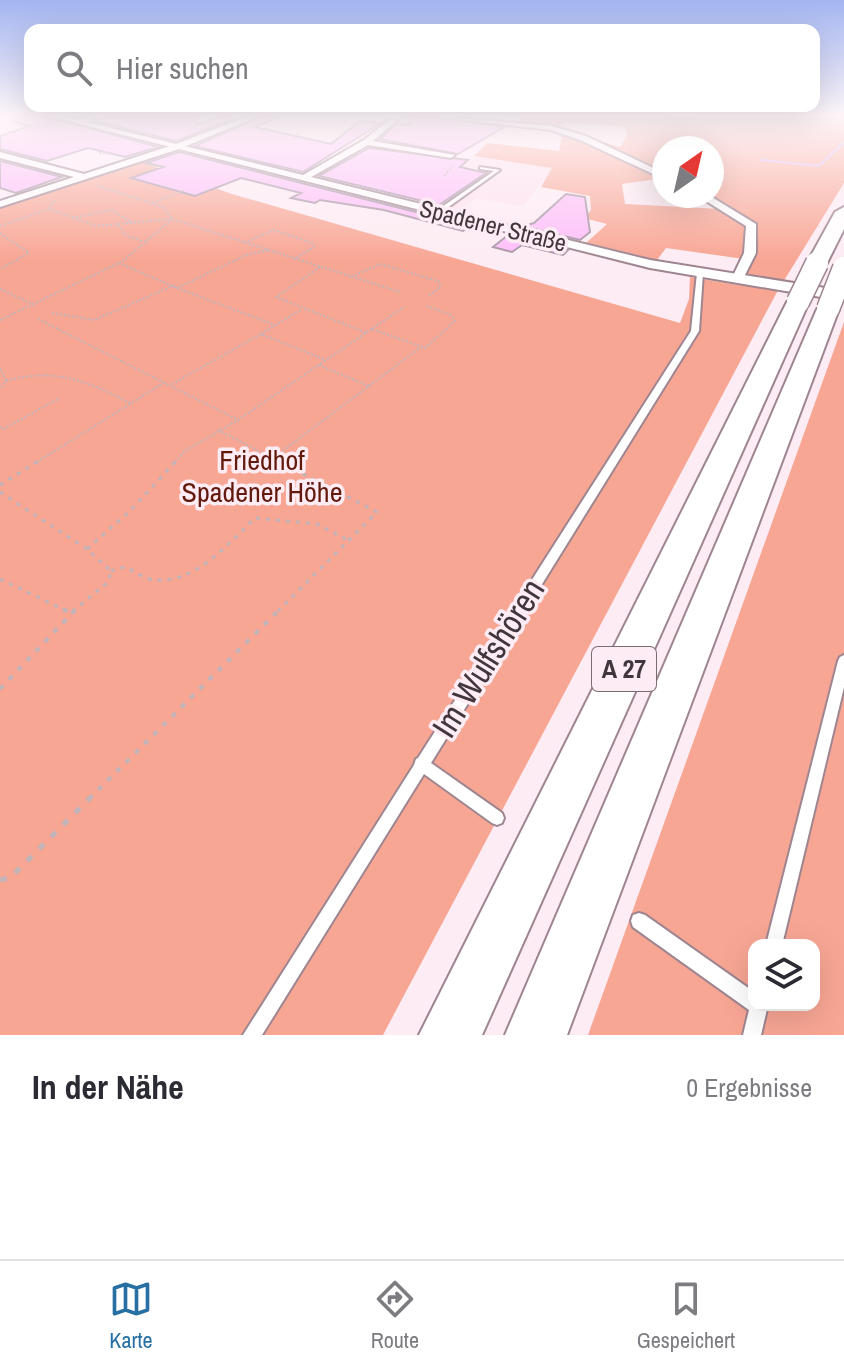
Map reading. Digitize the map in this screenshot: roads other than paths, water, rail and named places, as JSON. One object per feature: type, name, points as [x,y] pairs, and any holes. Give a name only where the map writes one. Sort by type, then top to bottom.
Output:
[{"type":"highway","name":"A 27","points":[[536,1035],[823,302],[817,263],[844,212]]},
{"type":"highway","name":"A 27","points":[[450,1035],[823,302],[844,268]]},
{"type":"street","points":[[32,164],[85,180]]},
{"type":"street","points":[[1,203],[85,180],[128,164]]},
{"type":"street","name":"Spadener Straße","points":[[247,164],[823,302]]},
{"type":"street","points":[[303,178],[327,164]]},
{"type":"street","points":[[724,208],[751,224],[754,235],[746,263],[737,280]]},
{"type":"lane","points":[[438,212],[498,170],[482,168]]},
{"type":"lane","name":"Im Wulfshören","points":[[252,1035],[695,331],[700,273]]},
{"type":"lane","points":[[775,939],[844,661]]},
{"type":"lane","points":[[421,764],[497,818]]},
{"type":"lane","points":[[639,921],[748,999]]},
{"type":"lane","points":[[752,1035],[756,1011]]},
{"type":"waterway","points":[[803,164],[821,164]]},
{"type":"park label","name":"Friedhof Spadener Höhe","points":[[262,476]]}]
